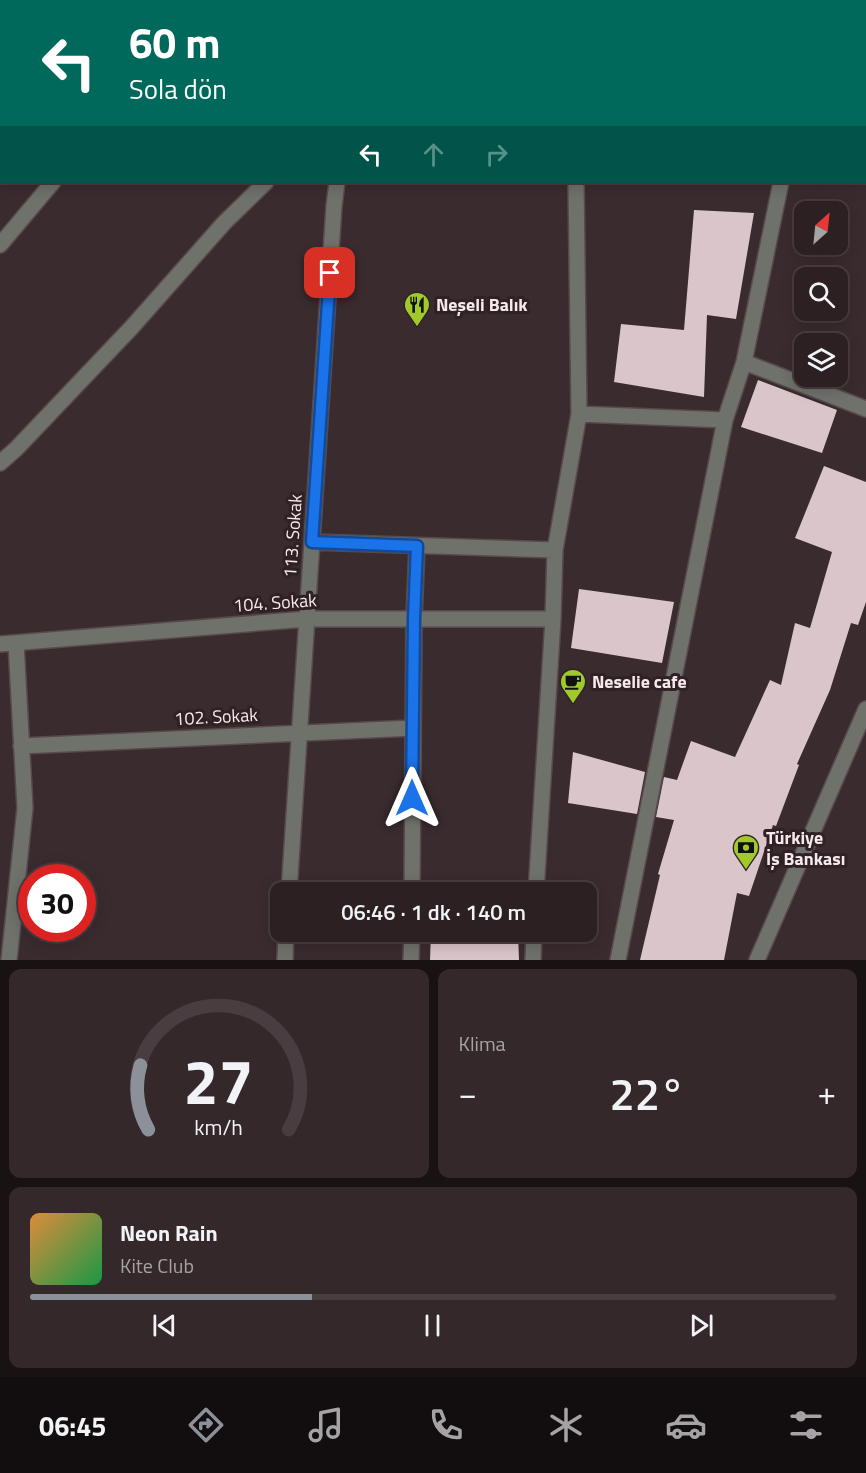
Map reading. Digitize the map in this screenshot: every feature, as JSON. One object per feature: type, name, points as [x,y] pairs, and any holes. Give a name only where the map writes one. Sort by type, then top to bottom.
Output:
[{"type":"street","points":[[0,245],[52,183]]},
{"type":"street","points":[[0,463],[132,327],[224,223],[265,183]]},
{"type":"street","name":"113. Sokak","points":[[290,882],[334,206],[338,183]]},
{"type":"street","points":[[537,882],[553,619],[555,550],[579,414],[576,183]]},
{"type":"street","points":[[618,960],[725,420],[744,362],[781,183]]},
{"type":"street","points":[[744,362],[866,409]]},
{"type":"street","points":[[579,414],[725,420]]},
{"type":"street","points":[[312,542],[555,550]]},
{"type":"street","points":[[412,882],[414,619],[417,546]]},
{"type":"street","name":"104. Sokak","points":[[8,643],[307,619],[553,619]]},
{"type":"street","points":[[8,643],[21,746],[25,808],[9,960]]},
{"type":"street","points":[[756,960],[866,710]]},
{"type":"street","name":"102. Sokak","points":[[21,746],[413,728]]},
{"type":"street","points":[[285,960],[286,942]]},
{"type":"street","points":[[411,960],[412,942]]},
{"type":"street","points":[[533,960],[534,942]]},
{"type":"building","points":[[694,210],[754,213],[736,319],[707,315],[704,397],[614,382],[621,324],[684,330]]},
{"type":"building","points":[[758,380],[837,410],[822,453],[741,427]]},
{"type":"building","points":[[824,466],[866,482],[866,602],[858,625],[851,623],[830,690],[797,764],[799,765],[776,826],[773,825],[749,896],[737,893],[724,960],[640,960],[660,875],[658,874],[674,820],[656,817],[664,777],[677,780],[691,741],[735,757],[770,680],[781,685],[795,623],[810,628],[832,552],[795,538]]},
{"type":"building","points":[[579,589],[674,602],[662,663],[571,648]]},
{"type":"building","points":[[573,752],[645,772],[637,814],[568,803]]},
{"type":"building","points":[[431,942],[518,942],[519,960],[430,960]]},
{"type":"place","name":"Neşeli Balık","points":[[417,328]]},
{"type":"place","name":"Neselie cafe","points":[[573,705]]},
{"type":"place","name":"Türkiye İş Bankası","points":[[746,871]]},
{"type":"route","points":[[330,273],[312,542],[417,546],[412,798]]}]
